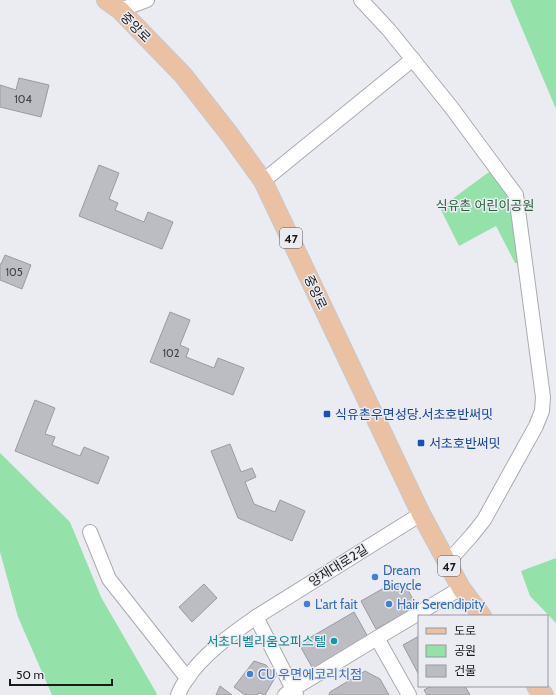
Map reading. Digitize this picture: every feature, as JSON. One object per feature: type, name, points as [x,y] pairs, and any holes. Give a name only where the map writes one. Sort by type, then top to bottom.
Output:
[{"type":"main road","name":"중앙로","points":[[106,0],[120,10],[183,75],[230,135],[263,181],[421,514],[461,588],[481,615]]},
{"type":"main road","points":[[537,687],[544,695]]},
{"type":"street","points":[[120,10],[147,0]]},
{"type":"street","points":[[361,0],[389,30],[451,107],[516,195],[543,397],[542,411],[536,426],[484,520],[447,563]]},
{"type":"street","points":[[263,181],[412,59]]},
{"type":"street","name":"양재대로2길","points":[[178,695],[187,678],[199,663],[239,628],[421,514]]},
{"type":"street","points":[[90,532],[109,579],[187,678]]},
{"type":"street","points":[[256,617],[291,693],[376,638],[461,588]]},
{"type":"street","points":[[376,638],[409,695]]},
{"type":"green space","points":[[510,0],[556,0],[556,109]]},
{"type":"green space","name":"식유촌 어린이공원","points":[[493,169],[502,180],[511,204],[522,263],[515,263],[496,226],[459,246],[440,208]]},
{"type":"green space","points":[[0,453],[70,522],[101,597],[157,695],[52,695],[18,617],[0,552]]},
{"type":"green space","points":[[556,558],[556,623],[530,596],[521,571]]},
{"type":"building","points":[[19,78],[49,85],[41,117],[0,107],[0,85],[16,90]]},
{"type":"building","points":[[99,165],[119,173],[109,199],[118,203],[115,210],[144,222],[148,212],[173,222],[162,249],[79,216]]},
{"type":"building","points":[[5,255],[31,265],[22,289],[0,280],[0,264]]},
{"type":"building","points":[[170,312],[190,320],[180,345],[189,349],[186,357],[214,368],[218,358],[244,368],[233,395],[150,362]]},
{"type":"building","points":[[35,400],[55,408],[45,434],[55,437],[52,445],[80,456],[84,447],[109,457],[98,484],[15,451]]},
{"type":"building","points":[[230,444],[241,472],[252,468],[256,477],[245,482],[254,504],[275,512],[280,500],[305,511],[292,541],[238,518],[211,451]]},
{"type":"building","points":[[204,584],[217,598],[192,622],[179,607]]},
{"type":"building","name":"Hair Serendipity","points":[[391,584],[408,590],[417,607],[376,629],[361,601]]},
{"type":"building","name":"서초디벨리움오피스텔","points":[[354,612],[368,637],[313,669],[299,644]]},
{"type":"building","points":[[418,637],[418,673],[403,645]]},
{"type":"building","points":[[254,661],[266,665],[276,676],[265,695],[259,693],[257,695],[245,695],[234,687]]},
{"type":"building","points":[[365,671],[380,679],[389,695],[329,695],[330,692]]},
{"type":"building","points":[[220,686],[232,695],[216,695]]},
{"type":"building","points":[[429,687],[466,687],[470,695],[427,695],[424,690]]},
{"type":"place","name":"식유촌우면성당.서초호반써밋","points":[[327,414]]},
{"type":"place","name":"서초호반써밋","points":[[421,443]]},
{"type":"place","name":"Dream Bicycle","points":[[375,577]]},
{"type":"place","name":"L'art fait","points":[[307,604]]},
{"type":"place","name":"Hair Serendipity","points":[[389,604]]},
{"type":"place","name":"서초디벨리움오피스텔","points":[[334,641]]},
{"type":"place","name":"CU 우면에코리치점","points":[[250,674]]}]
